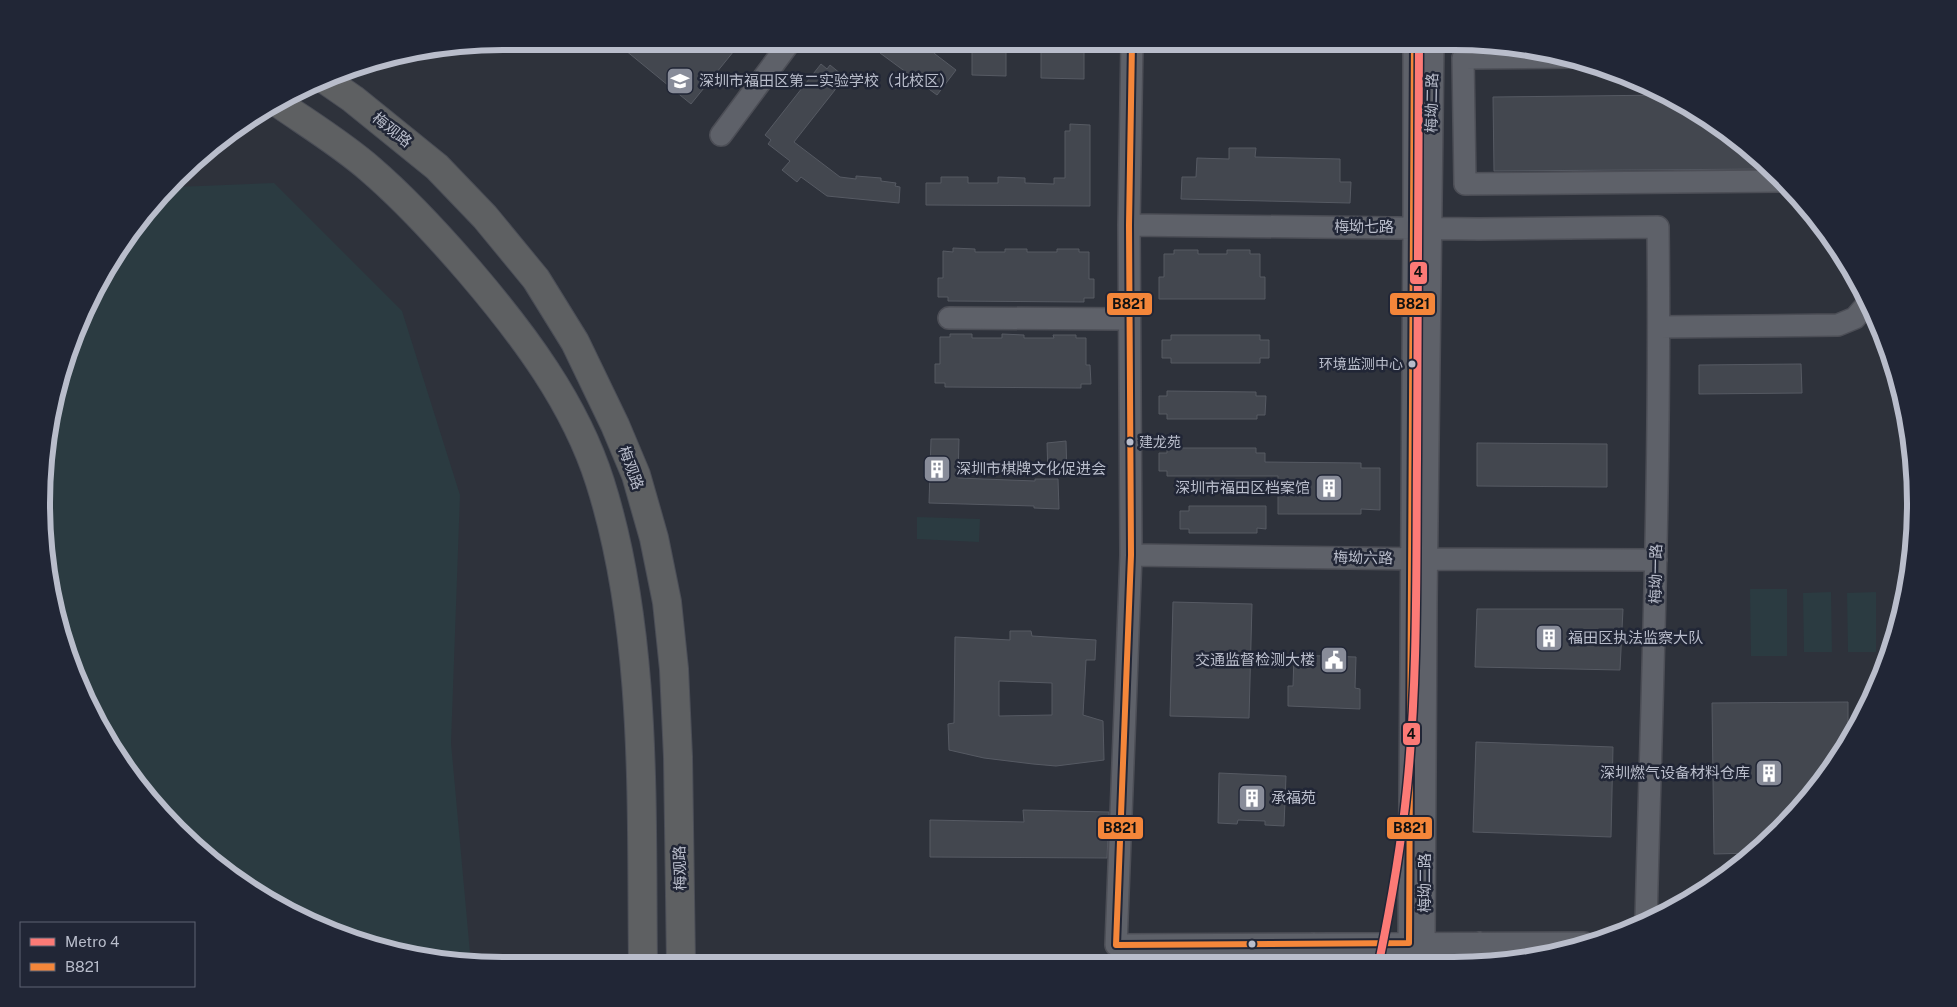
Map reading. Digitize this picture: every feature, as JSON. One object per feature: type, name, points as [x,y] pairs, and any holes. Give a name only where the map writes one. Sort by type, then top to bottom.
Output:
[{"type":"highway","name":"梅观路","points":[[332,84],[354,98],[437,167],[485,217],[536,279],[575,342],[616,425],[638,484],[654,538],[667,602],[674,669],[678,757],[681,957]]},
{"type":"highway","points":[[284,107],[369,168],[438,235],[493,299],[541,363],[574,419],[599,480],[618,552],[629,625],[638,706],[644,957]]},
{"type":"street","points":[[721,135],[784,50]]},
{"type":"street","points":[[1132,50],[1129,225],[1130,555],[1116,945],[1314,953],[1417,943],[1481,953],[1550,946]]},
{"type":"street","name":"梅坳二路","points":[[1414,50],[1422,228]]},
{"type":"street","name":"梅坳二路","points":[[1417,943],[1422,228],[1433,50]]},
{"type":"street","points":[[1533,57],[1463,58],[1465,184],[1773,182]]},
{"type":"street","name":"梅坳七路","points":[[1129,225],[1422,228],[1658,227]]},
{"type":"street","name":"梅坳一路","points":[[1646,913],[1656,560],[1659,327],[1658,227]]},
{"type":"street","points":[[1659,327],[1838,325],[1855,318],[1863,309]]},
{"type":"street","points":[[949,318],[1129,318]]},
{"type":"street","name":"梅坳六路","points":[[1130,555],[1656,560]]},
{"type":"shaded area","points":[[274,183],[402,311],[460,495],[451,743],[470,956],[415,948],[386,942],[358,933],[303,910],[252,881],[227,863],[204,844],[163,803],[126,755],[97,704],[74,649],[65,621],[54,563],[50,504],[54,444],[65,386],[85,330],[111,277],[144,227],[179,187]]},
{"type":"shaded area","points":[[917,517],[980,519],[979,542],[917,539]]},
{"type":"shaded area","points":[[1750,589],[1787,589],[1787,656],[1751,656]]},
{"type":"shaded area","points":[[1831,592],[1832,652],[1804,652],[1803,593]]},
{"type":"shaded area","points":[[1876,592],[1876,652],[1848,652],[1847,593]]},
{"type":"building","points":[[625,50],[735,50],[691,104]]},
{"type":"building","points":[[882,50],[932,50],[956,70],[937,95],[880,53]]},
{"type":"building","points":[[972,50],[1006,50],[1006,76],[972,75]]},
{"type":"building","points":[[1041,50],[1084,50],[1084,79],[1041,78]]},
{"type":"building","points":[[821,64],[827,69],[830,65],[841,74],[838,78],[842,81],[794,142],[840,177],[856,179],[856,176],[881,178],[881,181],[896,183],[895,186],[900,187],[899,203],[827,196],[801,177],[797,182],[782,170],[790,161],[768,144],[771,140],[765,135]]},
{"type":"building","points":[[1650,95],[1705,126],[1759,169],[1494,171],[1493,97]]},
{"type":"building","points":[[1070,124],[1090,125],[1090,206],[926,205],[926,183],[941,183],[941,177],[968,177],[968,183],[998,183],[998,177],[1025,178],[1025,183],[1054,184],[1054,178],[1065,178],[1065,131],[1070,131]]},
{"type":"building","points":[[1229,148],[1256,148],[1255,157],[1340,159],[1340,182],[1351,182],[1350,203],[1181,199],[1182,177],[1196,177],[1197,158],[1229,159]]},
{"type":"building","points":[[953,248],[975,249],[975,252],[1005,252],[1005,249],[1027,249],[1027,252],[1057,252],[1057,249],[1079,249],[1079,252],[1089,252],[1089,279],[1094,279],[1094,298],[1084,298],[1084,302],[948,301],[948,297],[938,297],[938,278],[943,278],[943,251],[953,252]]},
{"type":"building","points":[[1174,250],[1198,250],[1198,254],[1227,254],[1227,250],[1250,250],[1250,254],[1260,254],[1260,277],[1265,277],[1265,299],[1159,299],[1159,277],[1164,277],[1164,254],[1174,254]]},
{"type":"building","points":[[950,334],[972,334],[972,338],[1002,338],[1002,334],[1024,335],[1024,338],[1054,338],[1053,335],[1076,335],[1076,338],[1086,338],[1086,365],[1090,365],[1091,384],[1081,384],[1081,388],[945,387],[945,383],[935,383],[935,364],[940,364],[940,337],[950,337]]},
{"type":"building","points":[[1171,335],[1260,335],[1260,340],[1269,340],[1269,358],[1260,358],[1260,363],[1171,363],[1171,358],[1162,358],[1162,340],[1171,340]]},
{"type":"building","points":[[1801,364],[1802,393],[1699,394],[1699,365]]},
{"type":"building","points":[[1167,391],[1256,392],[1256,396],[1266,396],[1265,415],[1257,415],[1257,419],[1167,419],[1167,414],[1159,414],[1159,396],[1167,396]]},
{"type":"building","name":"深圳市棋牌文化促进会","points":[[931,439],[959,439],[958,478],[1035,481],[1035,479],[1058,479],[1059,509],[1034,508],[1034,506],[929,503]]},
{"type":"building","points":[[1066,441],[1067,475],[1048,475],[1047,443]]},
{"type":"building","points":[[1477,443],[1607,444],[1607,487],[1477,486]]},
{"type":"building","name":"深圳市福田区档案馆","points":[[1167,448],[1256,448],[1256,453],[1265,453],[1265,462],[1361,463],[1361,468],[1380,468],[1380,510],[1361,509],[1361,514],[1278,514],[1278,476],[1167,476],[1167,471],[1159,471],[1159,453],[1167,453]]},
{"type":"building","points":[[1189,506],[1266,506],[1266,529],[1257,528],[1257,533],[1189,533],[1189,529],[1180,529],[1180,511],[1189,511]]},
{"type":"building","points":[[1173,602],[1252,604],[1249,718],[1170,716]]},
{"type":"building","name":"福田区执法监察大队","points":[[1477,609],[1623,609],[1620,670],[1475,667]]},
{"type":"building","points":[[1010,631],[1031,631],[1032,636],[1096,640],[1095,660],[1086,660],[1083,715],[1103,721],[1104,760],[1056,766],[984,758],[949,750],[948,724],[954,723],[955,637],[1010,640]],"holes":[[[999,681],[1052,683],[1052,715],[999,716]]]},
{"type":"building","points":[[1294,655],[1356,657],[1355,688],[1360,689],[1360,709],[1288,706],[1288,686],[1293,686]]},
{"type":"building","name":"深圳燃气设备材料仓库","points":[[1848,702],[1848,726],[1831,755],[1794,803],[1742,853],[1714,854],[1712,703]]},
{"type":"building","points":[[1476,742],[1613,747],[1611,837],[1473,832]]},
{"type":"building","name":"承福苑","points":[[1219,773],[1286,776],[1284,826],[1265,825],[1265,821],[1238,820],[1237,824],[1218,823]]},
{"type":"building","points":[[1023,810],[1109,812],[1107,858],[930,857],[930,820],[1024,822]]},
{"type":"metro line","name":"4","points":[[1380,957],[1402,832],[1411,747],[1415,665],[1419,50]]},
{"type":"transit line","name":"B821","points":[[1132,50],[1129,225],[1131,555],[1116,945],[1409,943],[1414,50]]},
{"type":"place","name":"深圳市福田区第二实验学校（北校区）","points":[[680,81]]},
{"type":"place","name":"环境监测中心","points":[[1412,364]]},
{"type":"place","name":"建龙苑","points":[[1130,442]]},
{"type":"place","name":"深圳市棋牌文化促进会","points":[[937,469]]},
{"type":"place","name":"深圳市福田区档案馆","points":[[1329,488]]},
{"type":"place","name":"福田区执法监察大队","points":[[1549,638]]},
{"type":"place","name":"交通监督检测大楼","points":[[1334,660]]},
{"type":"place","name":"深圳燃气设备材料仓库","points":[[1769,773]]},
{"type":"place","name":"承福苑","points":[[1252,798]]}]
